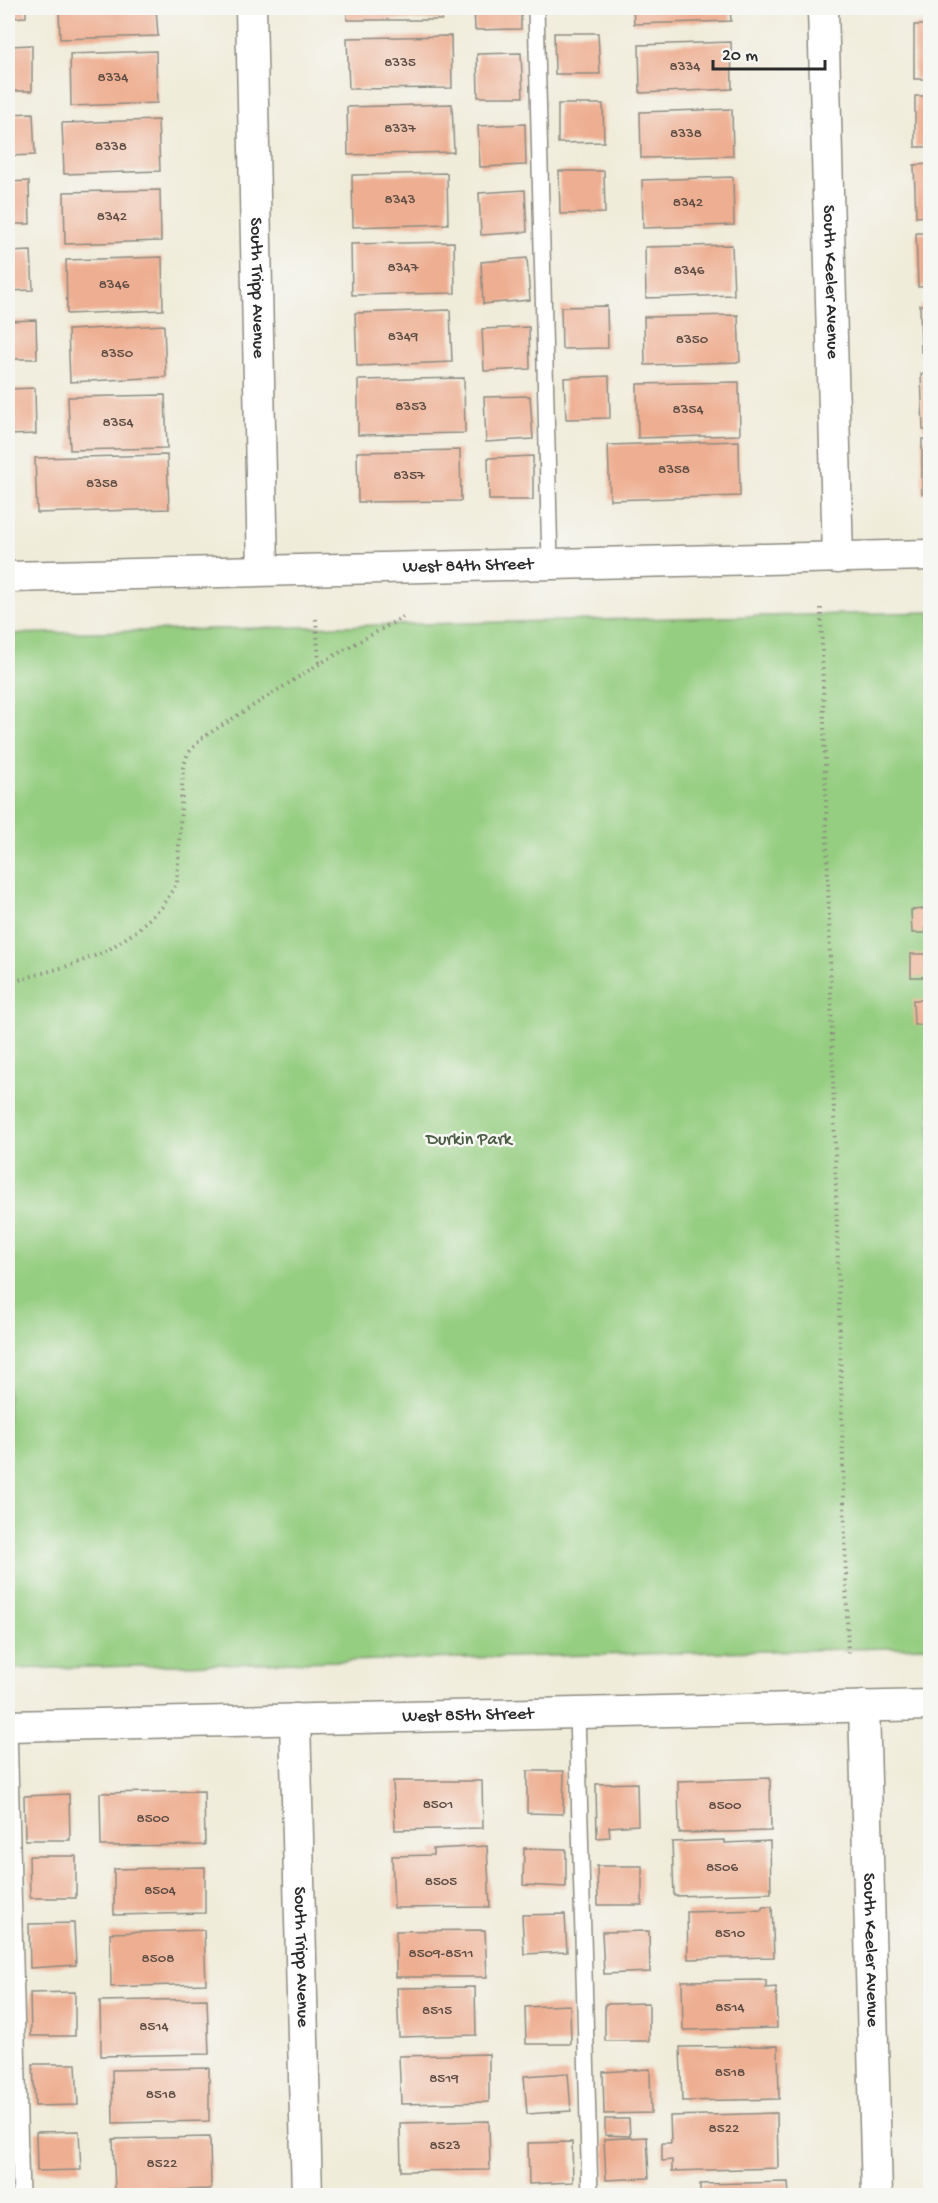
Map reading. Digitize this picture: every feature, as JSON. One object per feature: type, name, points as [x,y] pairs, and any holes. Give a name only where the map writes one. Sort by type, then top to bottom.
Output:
[{"type":"street","name":"South Tripp Avenue","points":[[251,8],[262,570]]},
{"type":"street","name":"South Keeler Avenue","points":[[823,8],[838,558]]},
{"type":"street","name":"West 84th Street","points":[[8,577],[930,555]]},
{"type":"street","name":"West 85th Street","points":[[8,1726],[930,1705]]},
{"type":"street","name":"South Keeler Avenue","points":[[864,1706],[878,2196]]},
{"type":"street","name":"South Tripp Avenue","points":[[295,1719],[307,2196]]},
{"type":"lane","points":[[536,8],[550,564]]},
{"type":"lane","points":[[577,1712],[590,2196]]},
{"type":"lane","points":[[8,1726],[21,2196]]},
{"type":"path","points":[[821,608],[848,1656]]},
{"type":"path","points":[[8,983],[71,965],[105,952],[135,932],[162,907],[177,883],[183,768],[188,753],[202,738],[319,664],[403,617]]},
{"type":"path","points":[[316,618],[319,664]]},
{"type":"green space","name":"Durkin Park","points":[[930,612],[930,1647],[8,1669],[8,634]]},
{"type":"building","points":[[8,8],[26,8],[26,17],[8,18]]},
{"type":"building","points":[[59,8],[156,8],[158,36],[60,39]]},
{"type":"building","points":[[347,8],[442,8],[442,20],[347,20]]},
{"type":"building","points":[[474,8],[521,8],[521,29],[475,30]]},
{"type":"building","points":[[633,8],[730,8],[731,21],[634,24]]},
{"type":"building","points":[[914,25],[930,25],[930,79],[914,79]]},
{"type":"building","points":[[554,33],[598,33],[600,74],[555,74]]},
{"type":"building","points":[[451,36],[452,88],[349,89],[347,38]]},
{"type":"building","points":[[731,42],[732,89],[640,93],[639,45]]},
{"type":"building","points":[[32,45],[32,91],[8,91],[8,46]]},
{"type":"building","points":[[156,51],[157,103],[71,106],[70,54]]},
{"type":"building","points":[[521,53],[523,97],[478,97],[477,54]]},
{"type":"building","points":[[915,96],[930,96],[930,147],[915,147]]},
{"type":"building","points":[[452,104],[454,152],[348,155],[347,107]]},
{"type":"building","points":[[558,104],[603,104],[604,142],[558,143]]},
{"type":"building","points":[[732,109],[733,156],[641,158],[640,112]]},
{"type":"building","points":[[33,113],[35,155],[8,156],[8,114]]},
{"type":"building","points":[[158,120],[160,171],[64,174],[62,123]]},
{"type":"building","points":[[525,124],[526,165],[480,167],[478,126]]},
{"type":"building","points":[[930,164],[930,216],[916,217],[914,165]]},
{"type":"building","points":[[559,171],[604,171],[605,213],[560,214]]},
{"type":"building","points":[[447,173],[448,224],[353,227],[352,175]]},
{"type":"building","points":[[733,177],[734,225],[643,228],[642,180]]},
{"type":"building","points":[[29,181],[30,224],[8,224],[8,182]]},
{"type":"building","points":[[160,190],[161,241],[65,244],[64,192]]},
{"type":"building","points":[[525,190],[527,232],[481,235],[479,193]]},
{"type":"building","points":[[916,233],[930,233],[930,286],[918,287]]},
{"type":"building","points":[[454,242],[455,293],[352,295],[351,244]]},
{"type":"building","points":[[732,245],[734,295],[646,298],[645,247]]},
{"type":"building","points":[[31,251],[33,290],[8,291],[8,252]]},
{"type":"building","points":[[162,257],[163,310],[67,314],[66,260]]},
{"type":"building","points":[[527,258],[530,300],[483,304],[481,262]]},
{"type":"building","points":[[920,305],[930,305],[930,352],[921,352]]},
{"type":"building","points":[[607,306],[608,348],[562,349],[561,307]]},
{"type":"building","points":[[450,310],[452,362],[357,366],[355,313]]},
{"type":"building","points":[[738,315],[740,362],[645,365],[644,317]]},
{"type":"building","points":[[36,320],[37,359],[8,359],[8,321]]},
{"type":"building","points":[[164,325],[166,377],[70,382],[68,330]]},
{"type":"building","points":[[529,327],[530,369],[484,371],[482,329]]},
{"type":"building","points":[[921,374],[930,374],[930,430],[923,430]]},
{"type":"building","points":[[609,376],[610,418],[566,419],[564,378]]},
{"type":"building","points":[[464,378],[465,433],[358,435],[358,380]]},
{"type":"building","points":[[739,382],[740,435],[638,438],[637,384]]},
{"type":"building","points":[[35,388],[36,434],[8,435],[8,389]]},
{"type":"building","points":[[165,395],[167,448],[70,450],[68,397]]},
{"type":"building","points":[[530,396],[533,439],[486,442],[484,397]]},
{"type":"building","points":[[922,439],[930,439],[930,494],[922,494]]},
{"type":"building","points":[[739,441],[740,496],[610,500],[608,445]]},
{"type":"building","points":[[460,450],[461,501],[358,502],[357,452]]},
{"type":"building","points":[[167,455],[169,509],[37,513],[35,458]]},
{"type":"building","points":[[533,456],[533,500],[489,500],[488,458]]},
{"type":"building","points":[[925,909],[926,933],[912,933],[911,910]]},
{"type":"building","points":[[911,954],[926,954],[925,977],[911,977]]},
{"type":"building","points":[[913,1000],[928,1000],[928,1025],[914,1025]]},
{"type":"building","points":[[527,1771],[564,1771],[563,1814],[527,1813]]},
{"type":"building","points":[[770,1778],[771,1831],[679,1833],[678,1781]]},
{"type":"building","points":[[393,1781],[482,1781],[483,1828],[395,1830]]},
{"type":"building","points":[[637,1783],[638,1825],[609,1827],[610,1837],[597,1838],[596,1784]]},
{"type":"building","points":[[204,1791],[205,1845],[101,1846],[100,1793]]},
{"type":"building","points":[[69,1794],[70,1840],[25,1840],[24,1796]]},
{"type":"building","points":[[725,1840],[725,1843],[770,1841],[771,1893],[674,1896],[672,1842]]},
{"type":"building","points":[[487,1846],[490,1907],[394,1908],[392,1856],[433,1855],[433,1849]]},
{"type":"building","points":[[524,1848],[566,1849],[566,1887],[523,1885]]},
{"type":"building","points":[[29,1856],[76,1856],[76,1898],[30,1898]]},
{"type":"building","points":[[597,1866],[642,1866],[642,1905],[598,1905]]},
{"type":"building","points":[[205,1867],[205,1913],[114,1915],[114,1869]]},
{"type":"building","points":[[762,1907],[772,1907],[774,1957],[688,1959],[687,1912],[762,1910]]},
{"type":"building","points":[[565,1914],[567,1952],[524,1954],[522,1915]]},
{"type":"building","points":[[74,1923],[76,1965],[30,1968],[29,1924]]},
{"type":"building","points":[[204,1930],[206,1984],[111,1987],[110,1933]]},
{"type":"building","points":[[485,1930],[487,1977],[396,1977],[396,1931]]},
{"type":"building","points":[[649,1931],[650,1972],[604,1974],[602,1932]]},
{"type":"building","points":[[766,1980],[766,1988],[776,1987],[777,2028],[683,2030],[682,1981]]},
{"type":"building","points":[[475,1987],[476,2035],[399,2037],[397,1988]]},
{"type":"building","points":[[75,1992],[75,2036],[31,2036],[30,1993]]},
{"type":"building","points":[[207,1999],[209,2054],[101,2056],[100,2001]]},
{"type":"building","points":[[649,2003],[649,2041],[605,2041],[605,2004]]},
{"type":"building","points":[[570,2005],[571,2044],[526,2044],[525,2007]]},
{"type":"building","points":[[778,2046],[779,2099],[682,2101],[680,2047]]},
{"type":"building","points":[[489,2054],[489,2102],[401,2104],[399,2056]]},
{"type":"building","points":[[33,2064],[76,2064],[78,2105],[35,2106]]},
{"type":"building","points":[[209,2068],[209,2121],[113,2123],[112,2070]]},
{"type":"building","points":[[650,2069],[651,2113],[604,2114],[603,2072]]},
{"type":"building","points":[[568,2073],[571,2111],[527,2114],[524,2076]]},
{"type":"building","points":[[777,2113],[778,2168],[672,2171],[672,2160],[662,2161],[662,2143],[671,2143],[670,2116]]},
{"type":"building","points":[[605,2119],[629,2119],[630,2136],[605,2135]]},
{"type":"building","points":[[489,2121],[490,2170],[401,2171],[400,2123]]},
{"type":"building","points":[[79,2131],[81,2170],[37,2171],[36,2132]]},
{"type":"building","points":[[210,2137],[211,2189],[115,2192],[113,2139]]},
{"type":"building","points":[[647,2137],[649,2178],[606,2180],[604,2139]]},
{"type":"building","points":[[572,2142],[573,2182],[529,2184],[528,2143]]},
{"type":"building","points":[[788,2182],[789,2196],[700,2196],[700,2184]]},
{"type":"building","points":[[474,2192],[474,2196],[418,2196],[418,2194]]}]
